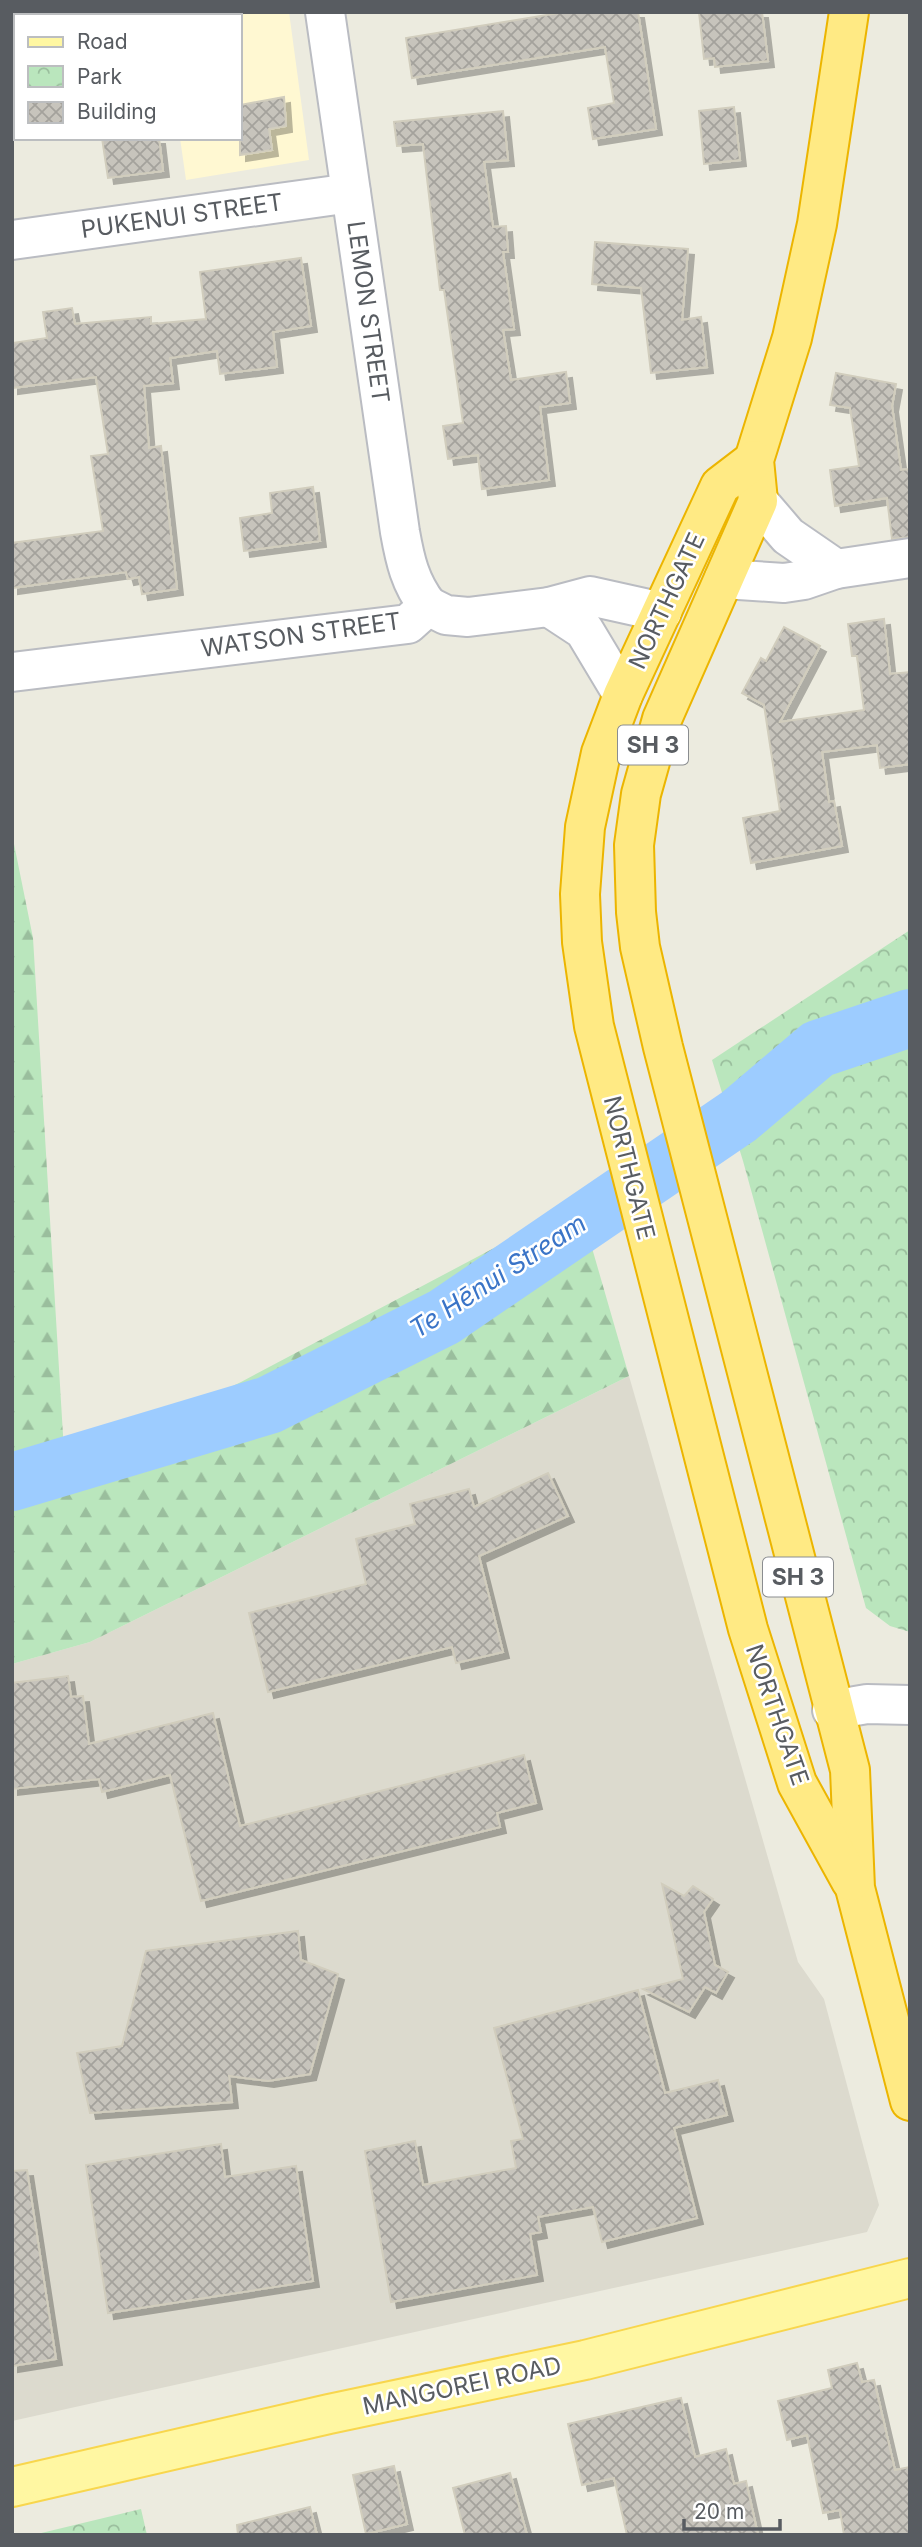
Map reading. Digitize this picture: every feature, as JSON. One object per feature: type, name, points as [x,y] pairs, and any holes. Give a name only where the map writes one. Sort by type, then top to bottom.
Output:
[{"type":"highway","name":"NORTHGATE","points":[[849,12],[817,224],[792,338],[754,460],[758,501],[662,719],[647,769],[636,821],[634,877],[640,947],[663,1047],[832,1710],[850,1770],[855,1888],[910,2101]]},
{"type":"highway","name":"NORTHGATE","points":[[754,460],[720,486],[623,695],[601,754],[583,849],[582,942],[594,1026],[748,1629],[797,1783],[855,1888]]},
{"type":"main road","name":"MANGOREI ROAD","points":[[12,2487],[351,2409],[585,2360],[910,2278]]},
{"type":"street","name":"LEMON STREET","points":[[326,12],[407,568],[415,589],[428,606]]},
{"type":"street","name":"PUKENUI STREET","points":[[12,240],[351,193]]},
{"type":"street","points":[[758,501],[788,537],[836,569]]},
{"type":"street","points":[[724,579],[784,583],[804,580],[836,569],[910,558]]},
{"type":"street","name":"WATSON STREET","points":[[12,672],[408,624],[428,606],[446,615],[468,617],[549,607],[572,598],[590,596],[662,612]]},
{"type":"street","points":[[549,607],[584,630],[623,695]]},
{"type":"street","points":[[832,1710],[867,1704],[910,1705]]},
{"type":"shaded area","points":[[289,12],[309,160],[186,180],[180,140],[242,140],[242,14],[164,14]]},
{"type":"shaded area","points":[[629,1376],[798,1962],[824,1999],[879,2205],[867,2232],[12,2421],[12,1664],[90,1642]]},
{"type":"green space","points":[[12,834],[33,938],[65,1468],[241,1382],[579,1203],[629,1376],[90,1642],[12,1664]]},
{"type":"green space","points":[[910,930],[910,1632],[890,1626],[866,1608],[743,1161],[712,1060]]},
{"type":"green space","points":[[141,2509],[147,2535],[33,2535]]},
{"type":"building","points":[[565,12],[638,12],[656,129],[593,139],[588,108],[614,103],[605,47],[412,78],[406,38]]},
{"type":"building","points":[[699,12],[762,12],[768,61],[715,67],[714,58],[704,59]]},
{"type":"building","points":[[284,97],[286,126],[269,129],[272,150],[240,155],[242,105]]},
{"type":"building","points":[[734,107],[740,160],[704,164],[699,111]]},
{"type":"building","points":[[503,111],[508,160],[484,162],[493,227],[506,226],[508,252],[503,252],[514,329],[503,330],[511,380],[566,372],[570,403],[540,407],[549,480],[482,489],[478,455],[448,459],[443,426],[463,423],[444,290],[440,290],[423,144],[397,146],[394,122]]},
{"type":"building","points":[[102,140],[159,140],[163,171],[108,178]]},
{"type":"building","points":[[595,242],[688,249],[682,320],[701,317],[707,367],[651,373],[641,288],[592,284]]},
{"type":"building","points":[[301,258],[311,326],[273,332],[277,367],[220,374],[217,351],[170,358],[173,383],[144,386],[149,448],[161,446],[177,589],[142,594],[139,577],[128,579],[126,572],[12,588],[12,543],[103,531],[91,456],[108,454],[96,377],[12,388],[12,343],[47,338],[43,312],[72,308],[75,324],[151,317],[151,324],[206,319],[200,272]]},
{"type":"building","points":[[836,373],[896,384],[892,406],[901,470],[910,469],[910,537],[892,539],[887,498],[835,506],[830,470],[859,466],[850,408],[830,405]]},
{"type":"building","points":[[313,487],[320,541],[244,551],[240,518],[272,513],[270,493]]},
{"type":"building","points":[[884,619],[890,674],[910,672],[910,764],[880,768],[877,745],[822,752],[829,802],[834,801],[842,846],[751,863],[743,818],[780,811],[764,705],[742,693],[761,658],[766,661],[784,627],[820,646],[780,722],[864,710],[857,656],[852,656],[848,624]]},
{"type":"building","points":[[548,1473],[568,1516],[479,1556],[503,1652],[456,1663],[452,1647],[268,1692],[249,1613],[366,1584],[356,1539],[415,1524],[410,1504],[469,1489],[474,1507]]},
{"type":"building","points":[[68,1676],[71,1697],[83,1696],[89,1744],[213,1713],[240,1826],[524,1755],[536,1803],[497,1813],[500,1827],[201,1901],[170,1775],[102,1792],[99,1779],[12,1789],[12,1683]]},
{"type":"building","points":[[662,1884],[684,1896],[693,1886],[713,1899],[704,1912],[715,1965],[728,1972],[716,1993],[705,1987],[689,2012],[643,1989],[683,1979]]},
{"type":"building","points":[[298,1931],[301,1960],[338,1974],[310,2074],[268,2081],[229,2076],[232,2102],[90,2113],[77,2053],[122,2046],[146,1951]]},
{"type":"building","points":[[638,1990],[665,2093],[718,2080],[727,2115],[674,2128],[697,2218],[602,2242],[593,2207],[538,2217],[541,2232],[530,2234],[537,2275],[391,2302],[365,2151],[415,2141],[423,2185],[516,2168],[511,2141],[523,2139],[494,2028]]},
{"type":"building","points":[[221,2144],[225,2177],[296,2166],[313,2281],[108,2313],[86,2165]]},
{"type":"building","points":[[27,2170],[56,2359],[12,2366],[12,2171]]},
{"type":"building","points":[[857,2363],[862,2382],[874,2380],[895,2470],[910,2467],[910,2535],[844,2535],[840,2510],[823,2513],[807,2435],[787,2440],[778,2401],[832,2388],[828,2370]]},
{"type":"building","points":[[681,2398],[695,2457],[726,2449],[734,2484],[746,2481],[758,2535],[627,2535],[614,2478],[582,2485],[568,2424]]},
{"type":"building","points":[[394,2466],[407,2524],[366,2534],[353,2475]]},
{"type":"building","points":[[510,2473],[527,2535],[465,2535],[453,2488]]},
{"type":"building","points":[[310,2507],[317,2535],[238,2535],[237,2525]]},
{"type":"waterway","name":"Te Hēnui Stream","points":[[12,1482],[269,1405],[444,1317],[739,1116],[818,1049],[910,1018]]}]
